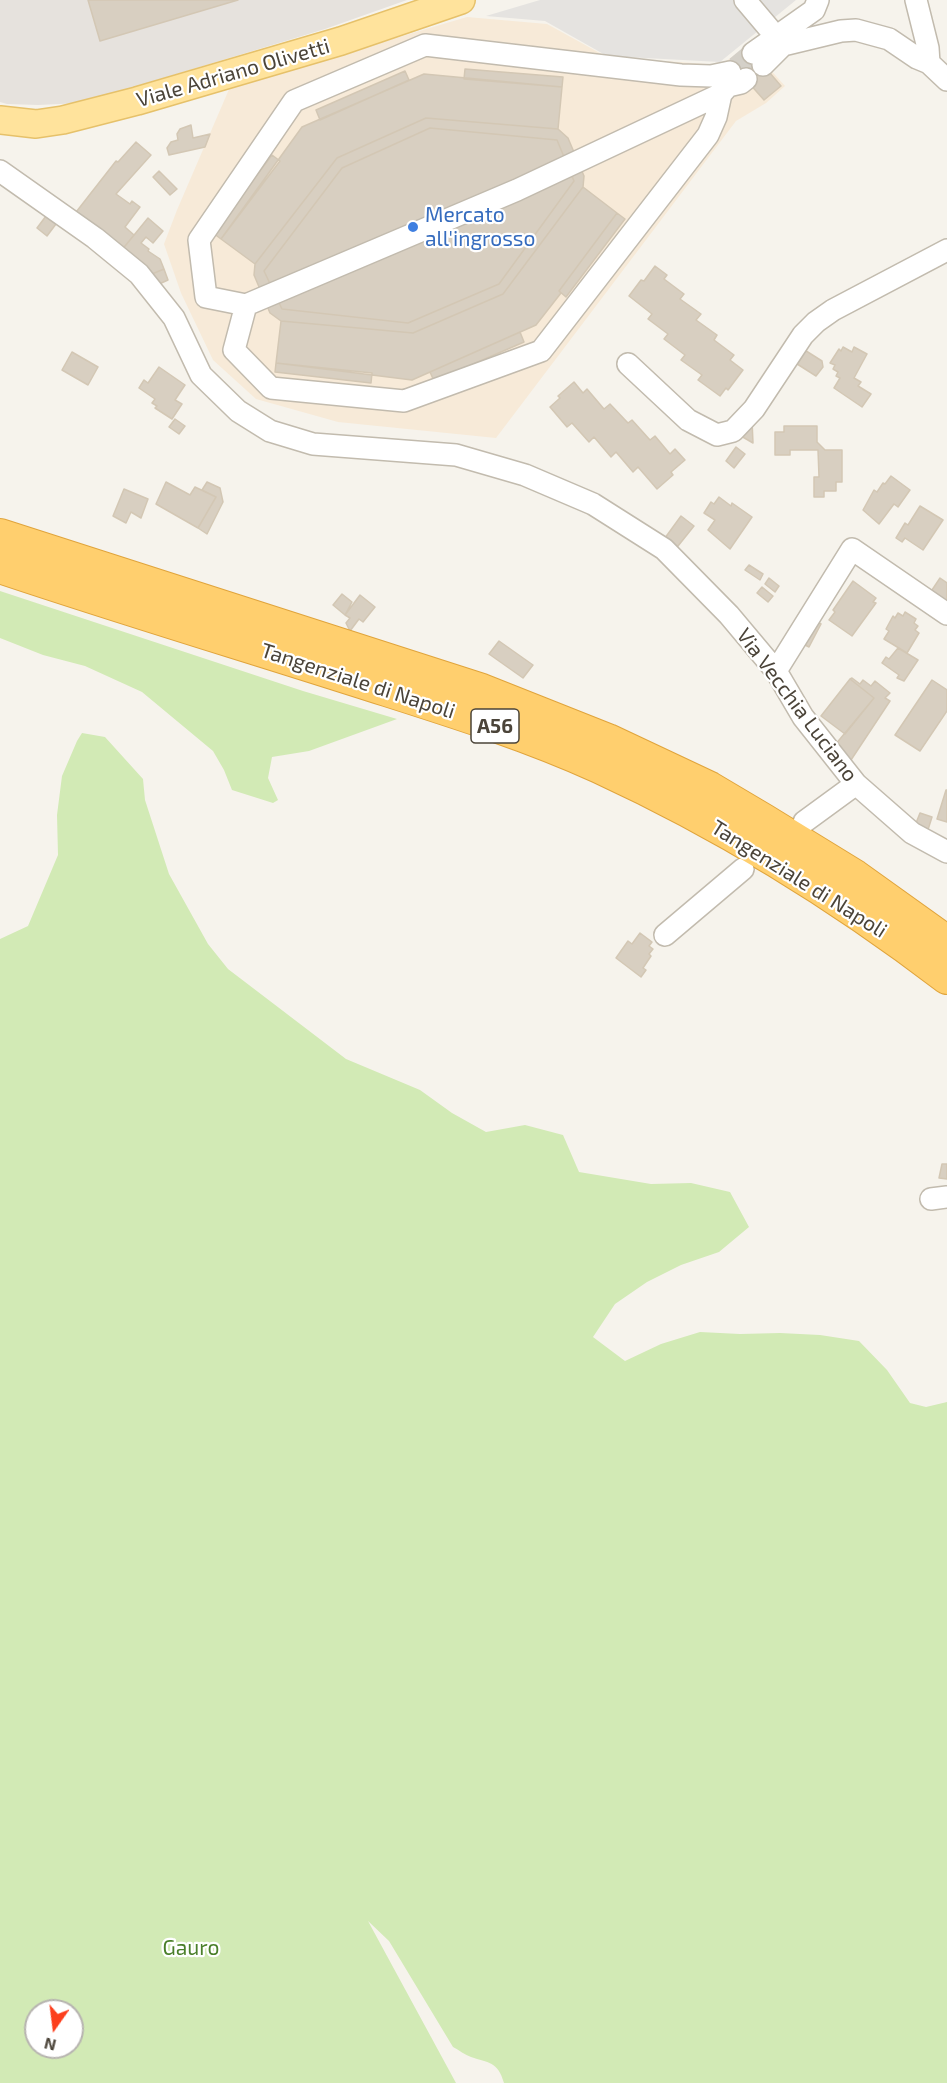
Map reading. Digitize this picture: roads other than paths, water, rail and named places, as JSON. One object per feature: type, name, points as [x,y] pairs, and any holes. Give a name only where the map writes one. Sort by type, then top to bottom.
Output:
[{"type":"highway","name":"Tangenziale di Napoli","points":[[0,535],[482,690],[608,740],[710,788],[764,819],[855,876],[947,942]]},
{"type":"highway","name":"Tangenziale di Napoli","points":[[0,567],[471,717],[597,766],[675,803],[751,844],[839,899],[947,978]]},
{"type":"main road","name":"Viale Adriano Olivetti","points":[[0,120],[36,124],[98,111],[340,41],[461,0]]},
{"type":"street","points":[[745,0],[780,40]]},
{"type":"street","points":[[758,59],[816,5],[833,0]]},
{"type":"street","points":[[916,0],[928,48],[929,63]]},
{"type":"street","points":[[780,40],[856,30],[889,39],[917,58],[929,63],[947,80]]},
{"type":"street","points":[[425,45],[732,80],[517,190],[246,304],[206,297],[199,240],[294,101],[425,45]]},
{"type":"street","points":[[246,304],[234,350],[271,388],[404,401],[541,351],[708,135],[732,80]]},
{"type":"street","name":"Via Vecchia Luciano","points":[[0,171],[94,238],[139,274],[174,318],[201,375],[238,411],[270,431],[313,444],[456,455],[525,475],[593,504],[664,549],[729,615],[776,671],[803,717],[856,784],[912,833],[947,852]]},
{"type":"street","points":[[628,364],[688,420],[717,435],[734,431],[754,409],[803,335],[816,322],[833,310],[947,250]]},
{"type":"street","points":[[776,671],[852,549],[947,614]]},
{"type":"street","points":[[804,822],[856,784]]},
{"type":"street","points":[[665,935],[743,869]]},
{"type":"tunnel","points":[[736,67],[753,53]]},
{"type":"place","name":"Mercato all'ingrosso","points":[[413,227]]},
{"type":"park label","name":"Gauro","points":[[191,1948]]}]
